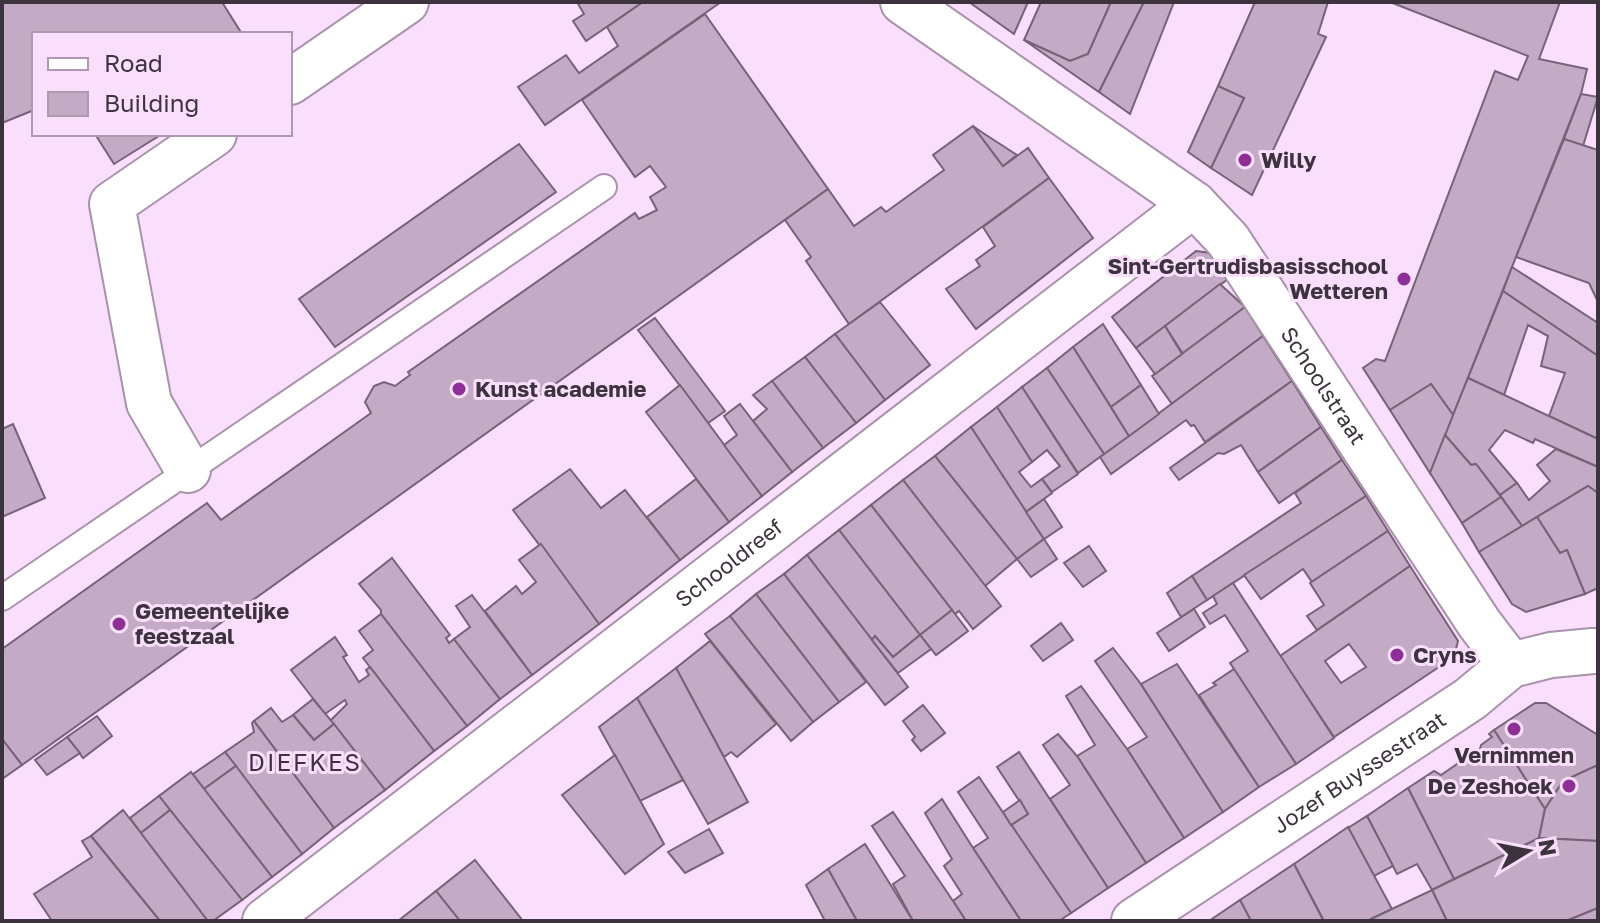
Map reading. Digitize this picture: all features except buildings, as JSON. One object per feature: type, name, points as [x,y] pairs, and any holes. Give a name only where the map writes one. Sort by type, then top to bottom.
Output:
[{"type":"street","points":[[292,81],[406,2]]},
{"type":"street","name":"Schoolstraat","points":[[903,2],[1194,204],[1228,240],[1470,610],[1511,665]]},
{"type":"street","points":[[188,470],[149,403],[112,204],[211,136]]},
{"type":"street","name":"Schooldreef","points":[[265,921],[1194,204]]},
{"type":"street","name":"Jozef Buyssestraat","points":[[1134,921],[1470,699],[1511,665],[1551,655],[1596,658]]},
{"type":"lane","points":[[2,598],[604,187]]},
{"type":"place","name":"Willy","points":[[1245,160]]},
{"type":"place","name":"Sint-Gertrudisbasisschool Wetteren","points":[[1404,279]]},
{"type":"place","name":"Kunst academie","points":[[459,389]]},
{"type":"place","name":"Gemeentelijke feestzaal","points":[[119,624]]},
{"type":"place","name":"Cryns","points":[[1397,655]]},
{"type":"place","name":"Vernimmen","points":[[1514,729]]},
{"type":"place","name":"De Zeshoek","points":[[1569,786]]},
{"type":"district","name":"DIEFKES","points":[[305,763]]}]
